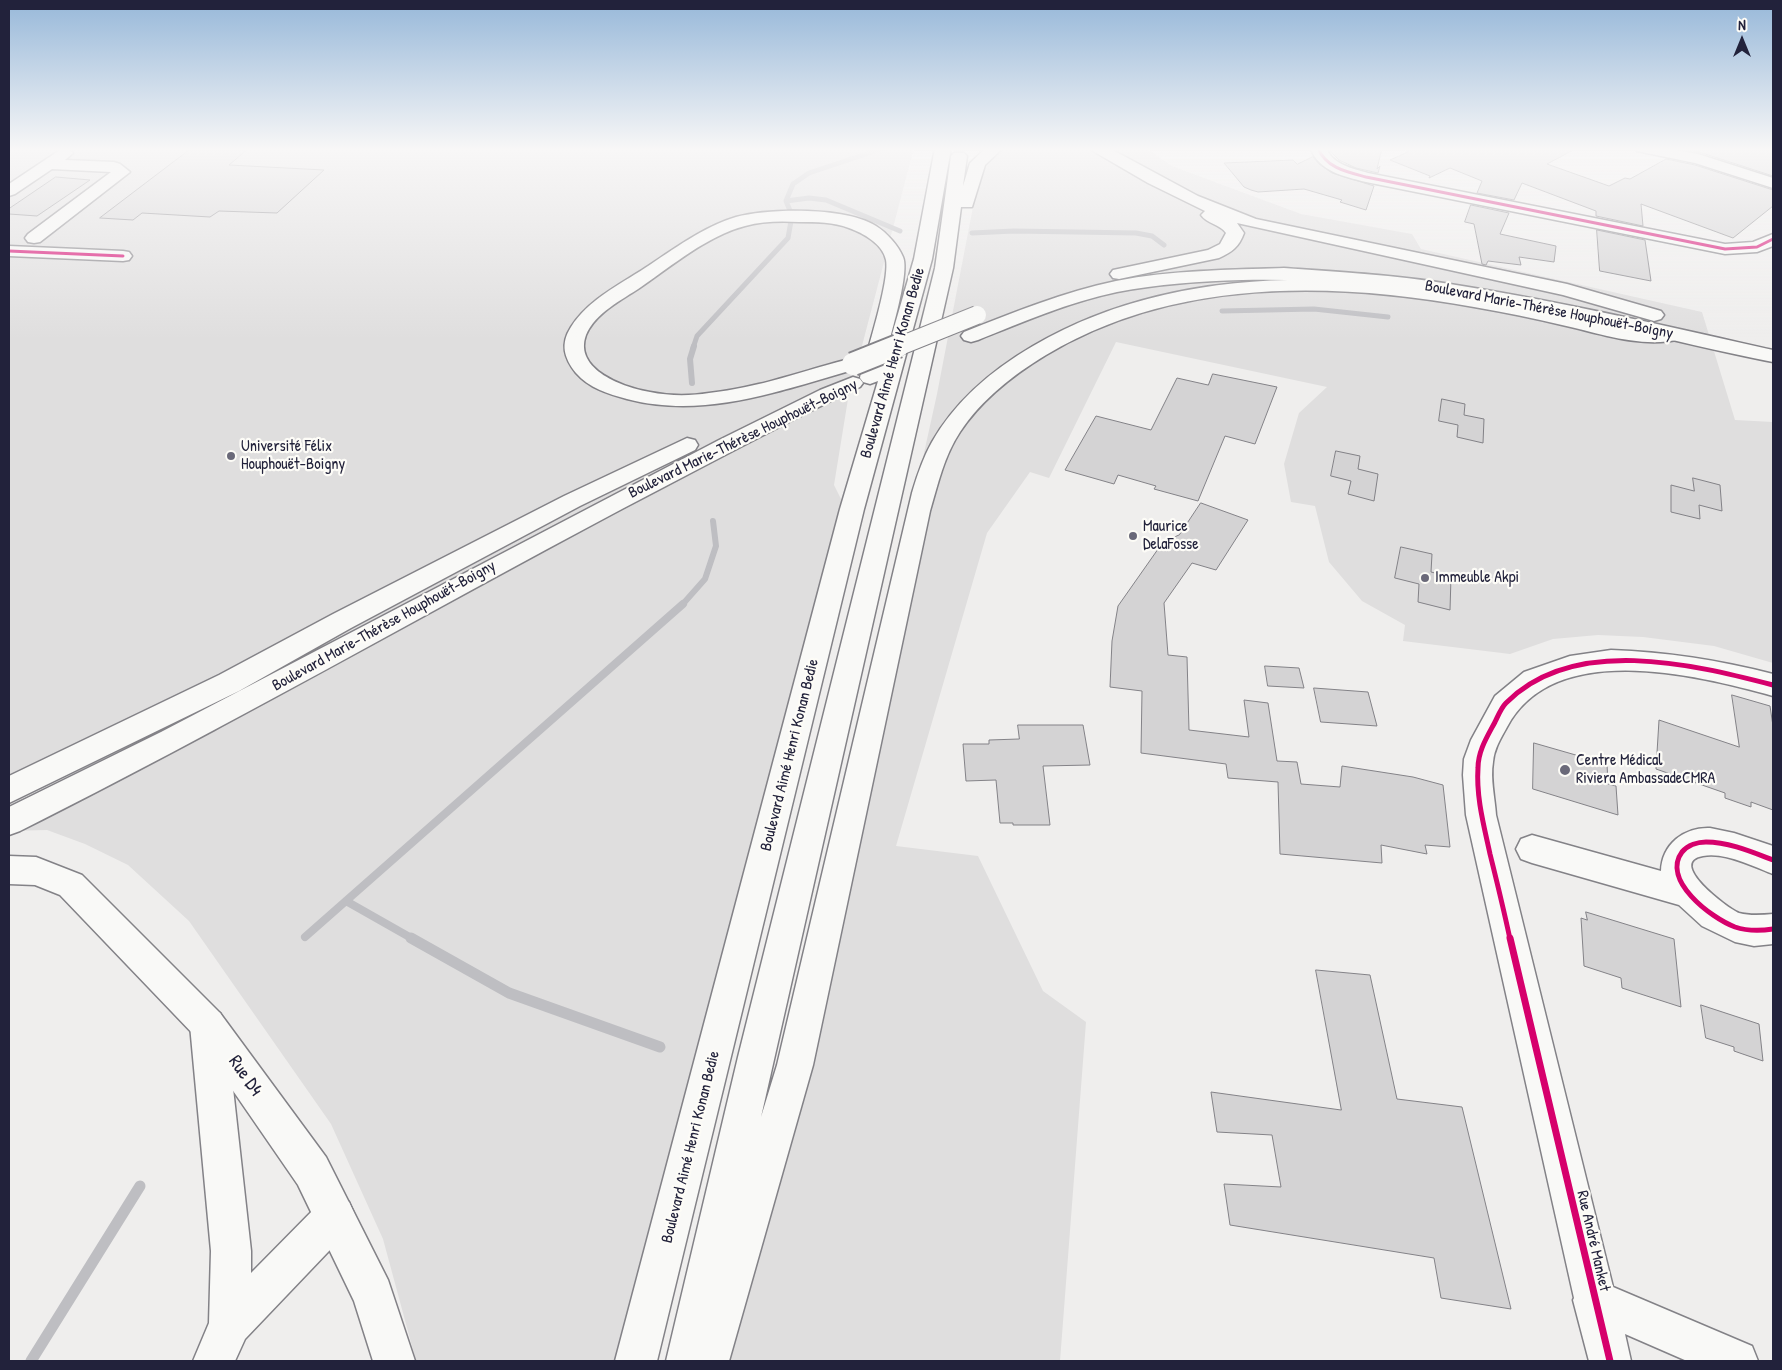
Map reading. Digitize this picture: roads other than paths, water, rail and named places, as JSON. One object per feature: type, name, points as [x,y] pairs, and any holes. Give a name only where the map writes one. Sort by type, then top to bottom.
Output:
[{"type":"main road","points":[[34,238],[69,212]]},
{"type":"main road","name":"Boulevard Aimé Henri Konan Bedie","points":[[636,1361],[852,509],[923,259],[931,212]]},
{"type":"main road","name":"Boulevard Aimé Henri Konan Bedie","points":[[687,1361],[756,1057],[944,268],[951,212]]},
{"type":"main road","points":[[944,268],[962,212]]},
{"type":"main road","points":[[1119,274],[1213,254],[1226,248],[1235,234],[1230,226],[1203,212]]},
{"type":"main road","points":[[1220,212],[1252,223],[1567,290],[1664,325]]},
{"type":"main road","points":[[1540,212],[1725,249],[1757,247],[1773,239]]},
{"type":"main road","points":[[852,509],[846,480],[895,277],[895,259],[885,243],[869,229],[844,220],[792,216],[760,218],[725,227],[704,237],[603,304],[588,316],[578,330],[574,344],[577,359],[586,372],[605,386],[655,400],[721,399],[853,374]]},
{"type":"main road","points":[[9,251],[122,256]]},
{"type":"main road","name":"Boulevard Marie-Thérèse Houphouët-Boigny","points":[[9,790],[229,683],[572,501],[853,374],[977,315],[1068,285],[1119,274],[1180,266],[1327,264],[1376,267],[1429,273],[1664,325],[1773,356]]},
{"type":"main road","name":"Boulevard Marie-Thérèse Houphouët-Boigny","points":[[9,822],[108,774],[520,552],[792,412],[853,374],[971,336],[1034,311],[1081,296],[1117,287],[1206,276],[1277,274],[1384,280],[1436,286],[1664,325],[1773,341]]},
{"type":"main road","points":[[708,1361],[795,1065],[918,511],[929,476],[943,442],[962,415],[984,390],[1035,351],[1082,327],[1116,313],[1163,301],[1228,289],[1277,286],[1342,286],[1434,295],[1531,312],[1640,335],[1664,325]]},
{"type":"main road","name":"Rue André Manket","points":[[1610,1361],[1594,1300],[1481,815],[1478,762],[1490,725],[1508,698],[1540,676],[1576,665],[1617,661],[1664,661],[1726,672],[1773,685]]},
{"type":"main road","points":[[1773,860],[1710,842],[1692,844],[1681,852],[1676,866],[1681,882],[1693,900],[1712,915],[1734,927],[1756,931],[1773,929]]},
{"type":"main road","points":[[1532,849],[1688,893]]},
{"type":"main road","name":"Rue D4","points":[[9,870],[36,871],[71,885],[208,1025],[312,1171],[373,1295],[394,1361]]},
{"type":"main road","points":[[208,1025],[231,1251],[230,1324]]},
{"type":"main road","points":[[214,1361],[230,1324],[335,1216]]},
{"type":"main road","points":[[1594,1300],[1737,1361]]},
{"type":"waterway","points":[[854,212],[900,231]]},
{"type":"waterway","points":[[693,348],[697,336],[788,238],[791,221]]},
{"type":"waterway","points":[[972,233],[1014,231],[1136,233],[1152,236],[1164,245]]},
{"type":"waterway","points":[[1222,311],[1314,309],[1388,317]]},
{"type":"waterway","points":[[692,383],[690,359],[694,346]]},
{"type":"waterway","points":[[682,604],[705,579],[716,546],[713,521]]},
{"type":"waterway","points":[[305,937],[682,604]]},
{"type":"waterway","points":[[346,901],[413,939]]},
{"type":"waterway","points":[[411,938],[509,993],[660,1047]]},
{"type":"waterway","points":[[31,1361],[140,1186]]},
{"type":"place","name":"Université Félix Houphouët-Boigny","points":[[231,456]]},
{"type":"place","name":"Maurice DelaFosse","points":[[1133,536]]},
{"type":"place","name":"Immeuble Akpi","points":[[1425,578]]},
{"type":"place","name":"Centre Médical Riviera AmbassadeCMRA","points":[[1565,770]]}]
